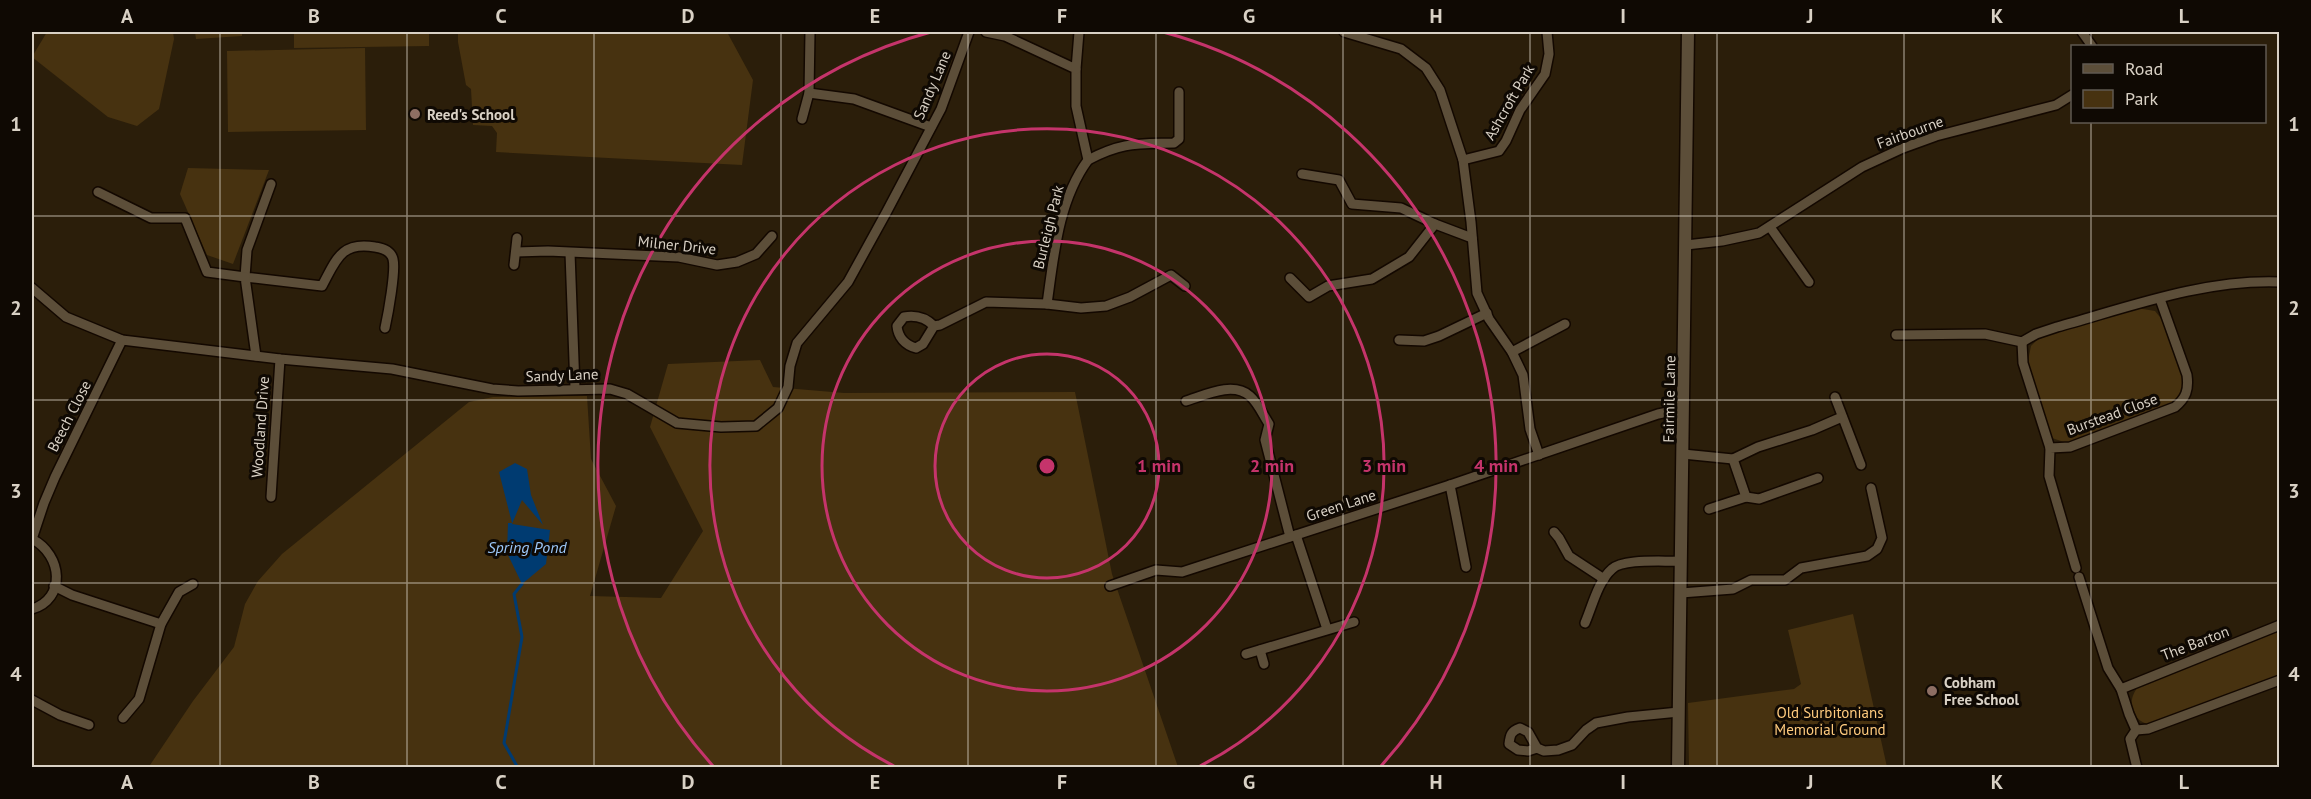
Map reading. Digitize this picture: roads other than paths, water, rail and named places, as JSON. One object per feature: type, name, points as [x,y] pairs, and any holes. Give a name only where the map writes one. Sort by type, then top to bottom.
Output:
[{"type":"street","points":[[802,119],[809,93],[810,32]]},
{"type":"street","name":"Sandy Lane","points":[[32,288],[66,317],[122,340],[280,359],[392,369],[492,389],[518,391],[610,389],[627,394],[677,423],[721,427],[756,426],[778,408],[788,387],[790,366],[797,344],[848,282],[941,109],[969,32]]},
{"type":"street","points":[[986,32],[1005,36],[1076,69]]},
{"type":"street","points":[[1079,32],[1076,106],[1088,160],[1106,150],[1126,144],[1174,143],[1179,139],[1179,92]]},
{"type":"street","points":[[1344,32],[1401,49],[1426,68],[1440,90],[1463,160],[1477,293],[1512,352],[1522,375],[1530,429],[1539,455]]},
{"type":"street","name":"Ashcroft Park","points":[[1463,160],[1498,151],[1506,141],[1520,110],[1545,74],[1549,54],[1547,32]]},
{"type":"street","name":"Fairmile Lane","points":[[1678,768],[1688,32]]},
{"type":"street","points":[[2082,32],[2091,45]]},
{"type":"street","points":[[809,93],[854,99],[931,127]]},
{"type":"street","name":"Fairbourne","points":[[1686,245],[1722,241],[1759,233],[1862,167],[1903,148],[1936,136],[2056,105],[2071,96]]},
{"type":"street","name":"Burleigh Park","points":[[1047,304],[1054,253],[1065,207],[1076,177],[1088,160]]},
{"type":"street","points":[[1302,174],[1339,180],[1352,204],[1401,208],[1472,238]]},
{"type":"street","points":[[256,356],[245,277],[247,250],[272,184]]},
{"type":"street","points":[[98,192],[151,218],[185,218],[207,272],[322,286],[335,261],[349,246],[364,245],[388,251],[393,259],[386,328]]},
{"type":"street","points":[[1290,278],[1309,297],[1328,286],[1372,279],[1409,257],[1435,224]]},
{"type":"street","points":[[1770,227],[1809,282]]},
{"type":"street","name":"Milner Drive","points":[[516,252],[679,257],[717,265],[737,262],[756,254],[772,236]]},
{"type":"street","points":[[514,265],[517,238]]},
{"type":"street","points":[[570,253],[575,388]]},
{"type":"street","points":[[934,326],[986,302],[1047,304],[1081,308],[1106,306],[1130,297],[1171,275],[1185,286]]},
{"type":"street","points":[[1896,334],[1985,334],[2022,342],[2036,334],[2057,327],[2202,288],[2280,282]]},
{"type":"street","name":"Burstead Close","points":[[2050,448],[2070,447],[2175,407],[2182,401],[2188,385],[2187,375],[2160,299]]},
{"type":"street","points":[[1399,340],[1424,341],[1440,336],[1487,313]]},
{"type":"street","points":[[1512,352],[1565,324]]},
{"type":"street","name":"Beech Close","points":[[54,586],[57,577],[55,565],[44,546],[32,539],[51,486],[122,340]]},
{"type":"street","points":[[2022,342],[2023,363],[2050,448],[2049,476],[2077,573],[2108,668],[2121,689],[2128,714],[2136,729]]},
{"type":"street","name":"Woodland Drive","points":[[271,497],[280,359]]},
{"type":"street","points":[[1186,401],[1231,389],[1242,392],[1251,398],[1269,424],[1265,440],[1293,536],[1327,629]]},
{"type":"street","points":[[1834,397],[1861,465]]},
{"type":"street","name":"Green Lane","points":[[1110,586],[1156,570],[1182,572],[1450,485],[1658,414],[1683,409]]},
{"type":"street","points":[[1683,454],[1733,459],[1758,447],[1812,430],[1842,417]]},
{"type":"street","points":[[1733,459],[1746,497]]},
{"type":"street","points":[[1709,509],[1746,497],[1759,499],[1818,478]]},
{"type":"street","points":[[1450,485],[1466,567]]},
{"type":"street","points":[[1681,593],[1733,589],[1751,580],[1785,580],[1802,568],[1867,555],[1877,549],[1882,538],[1871,488]]},
{"type":"street","points":[[1554,532],[1569,556],[1604,579]]},
{"type":"street","points":[[1585,623],[1604,579],[1612,568],[1623,563],[1681,561]]},
{"type":"street","points":[[123,718],[139,699],[162,624],[179,592],[193,584]]},
{"type":"street","points":[[32,609],[38,607],[51,595],[54,586],[72,595],[162,624]]},
{"type":"street","points":[[1246,654],[1354,622]]},
{"type":"street","name":"The Barton","points":[[2121,689],[2280,625]]},
{"type":"street","points":[[1260,650],[1264,664]]},
{"type":"street","points":[[2136,729],[2158,727],[2280,680]]},
{"type":"street","points":[[32,700],[60,715],[89,725]]},
{"type":"street","points":[[1537,748],[1544,751],[1558,750],[1572,745],[1596,723],[1679,712]]},
{"type":"street","points":[[2136,729],[2130,739],[2137,768]]},
{"type":"water","name":"Spring Pond","points":[[515,463],[527,469],[531,495],[543,525],[522,500],[512,524],[550,530],[546,564],[522,584],[507,553],[508,523],[512,523],[499,472]]},
{"type":"waterway","points":[[518,768],[504,743],[522,637],[514,594],[522,584]]},
{"type":"place","name":"Reed's School","points":[[415,114]]},
{"type":"place","name":"Cobham Free School","points":[[1932,691]]},
{"type":"park label","name":"Old Surbitonians Memorial Ground","points":[[1830,720]]}]
